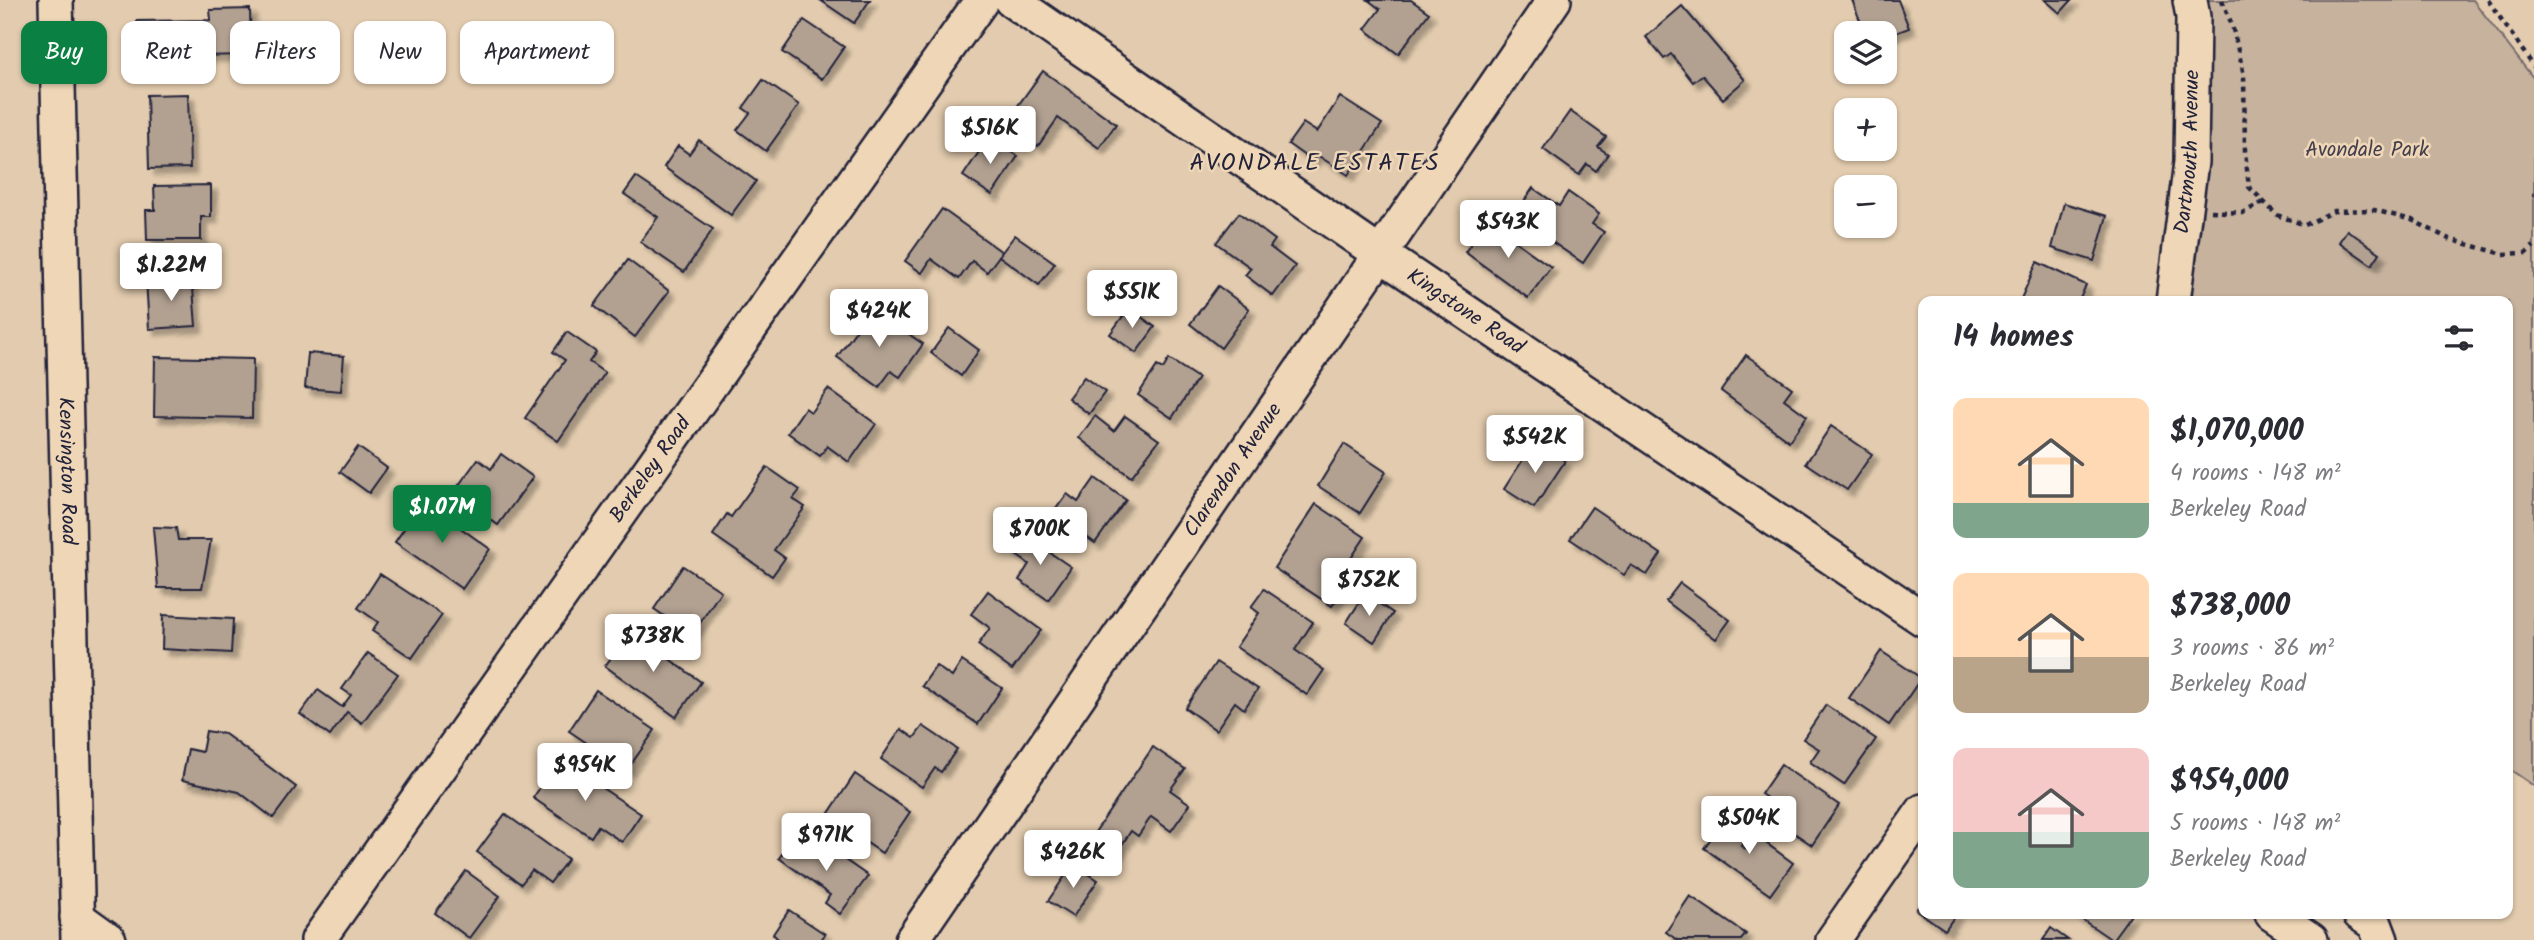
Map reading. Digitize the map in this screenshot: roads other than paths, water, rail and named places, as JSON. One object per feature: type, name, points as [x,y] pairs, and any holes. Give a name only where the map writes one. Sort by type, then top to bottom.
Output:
[{"type":"street","name":"Kensington Road","points":[[56,0],[78,928]]},
{"type":"street","name":"Berkeley Road","points":[[318,940],[982,0]]},
{"type":"street","name":"Kingstone Road","points":[[1011,0],[1380,254],[1918,616]]},
{"type":"street","name":"Clarendon Avenue","points":[[912,940],[1554,0]]},
{"type":"street","name":"Dartmouth Avenue","points":[[2174,296],[2191,162],[2193,17],[2190,0]]},
{"type":"street","points":[[1833,940],[1918,818]]},
{"type":"street","points":[[2280,919],[2311,940]]},
{"type":"street","points":[[2368,919],[2375,924],[2381,940]]},
{"type":"street","points":[[78,928],[109,940]]},
{"type":"district","name":"AVONDALE ESTATES","points":[[1315,163]]},
{"type":"park label","name":"Avondale Park","points":[[2367,150]]}]
